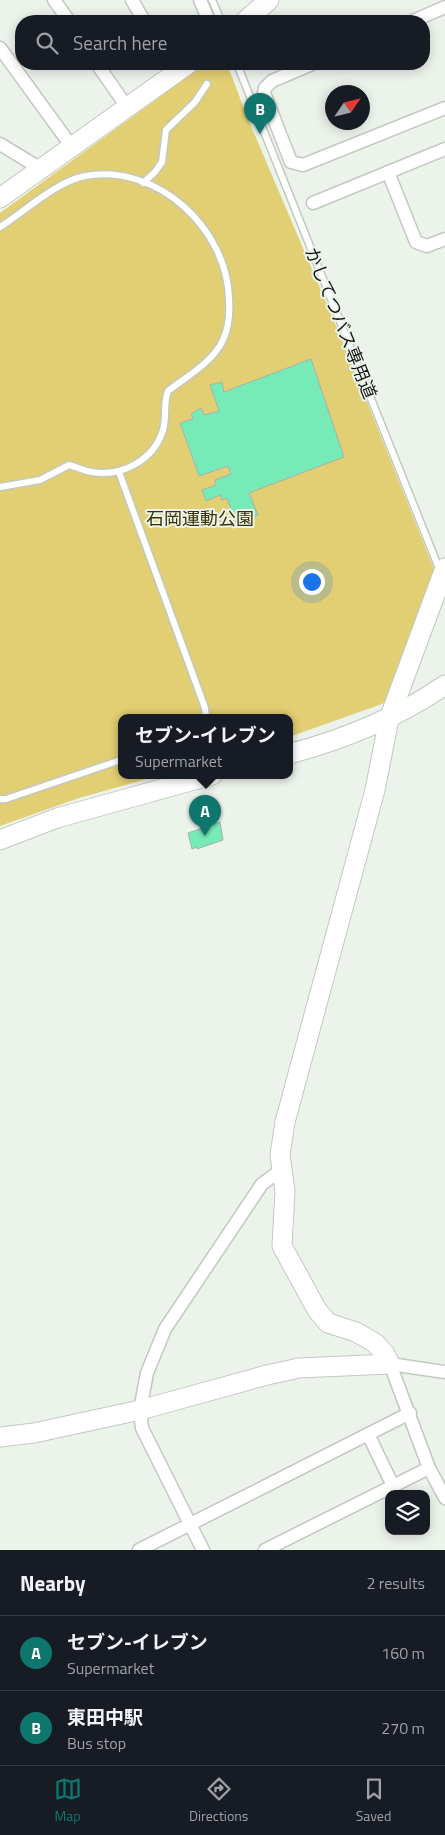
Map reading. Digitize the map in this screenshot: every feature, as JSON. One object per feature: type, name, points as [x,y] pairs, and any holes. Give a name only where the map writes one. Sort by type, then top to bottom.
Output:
[{"type":"street","points":[[54,0],[65,15]]},
{"type":"street","points":[[132,0],[141,15]]},
{"type":"street","points":[[200,0],[206,15]]},
{"type":"street","points":[[252,15],[269,0]]},
{"type":"street","points":[[427,15],[445,8]]},
{"type":"street","points":[[0,48],[15,69]]},
{"type":"street","points":[[16,70],[72,147]]},
{"type":"street","points":[[101,70],[127,107]]},
{"type":"street","points":[[1,196],[127,107],[172,70]]},
{"type":"street","points":[[298,70],[272,81],[265,88],[264,93],[291,162],[303,165],[445,108]]},
{"type":"street","points":[[0,144],[41,169]]},
{"type":"street","points":[[313,203],[445,149]]},
{"type":"street","points":[[388,172],[416,242],[427,246],[445,238]]},
{"type":"street","points":[[444,575],[389,719],[375,790],[285,1122],[280,1155],[285,1191],[282,1246],[317,1310],[328,1323],[356,1332],[375,1343],[385,1354],[410,1413],[429,1468],[445,1498]]},
{"type":"street","points":[[293,753],[356,733],[389,719],[445,685]]},
{"type":"street","points":[[0,840],[56,818],[197,779]]},
{"type":"street","points":[[203,1550],[142,1428],[140,1410],[147,1374],[164,1329],[262,1184],[281,1170]]},
{"type":"street","points":[[0,1437],[34,1433],[140,1410],[267,1374],[299,1368],[390,1364],[445,1372]]},
{"type":"street","points":[[139,1550],[410,1413]]},
{"type":"street","points":[[368,1434],[393,1486]]},
{"type":"street","points":[[265,1550],[429,1468]]},
{"type":"lane","points":[[212,0],[218,15]]},
{"type":"lane","name":"かしてつバス専用道","points":[[239,70],[444,575]]},
{"type":"lane","points":[[143,183],[155,172],[162,162],[166,130],[195,102],[207,84]]},
{"type":"lane","points":[[0,227],[69,181],[85,176],[121,176],[143,183],[175,199],[197,218],[212,237],[229,284],[228,322],[218,349],[208,360],[168,391],[165,398],[165,421],[156,444],[134,465],[119,472],[91,472],[69,465],[40,480],[0,487]]},
{"type":"lane","points":[[119,472],[206,714]]},
{"type":"lane","points":[[0,799],[6,799],[118,761]]},
{"type":"green space","name":"石岡運動公園","points":[[197,70],[229,70],[248,119],[345,347],[436,574],[391,697],[382,704],[293,736],[293,714],[118,714],[118,779],[147,779],[79,798],[0,826],[0,213]]},
{"type":"building","points":[[311,359],[344,457],[249,493],[258,515],[236,523],[227,498],[222,500],[220,495],[206,501],[202,490],[216,485],[215,480],[231,474],[228,466],[199,476],[180,423],[193,419],[191,414],[201,408],[204,415],[219,411],[210,385],[222,382],[224,392]]},
{"type":"building","points":[[220,822],[223,840],[192,849],[188,833]]},
{"type":"place","name":"東田中駅","points":[[260,134]]},
{"type":"place","name":"セブン-イレブン","points":[[205,836]]}]
